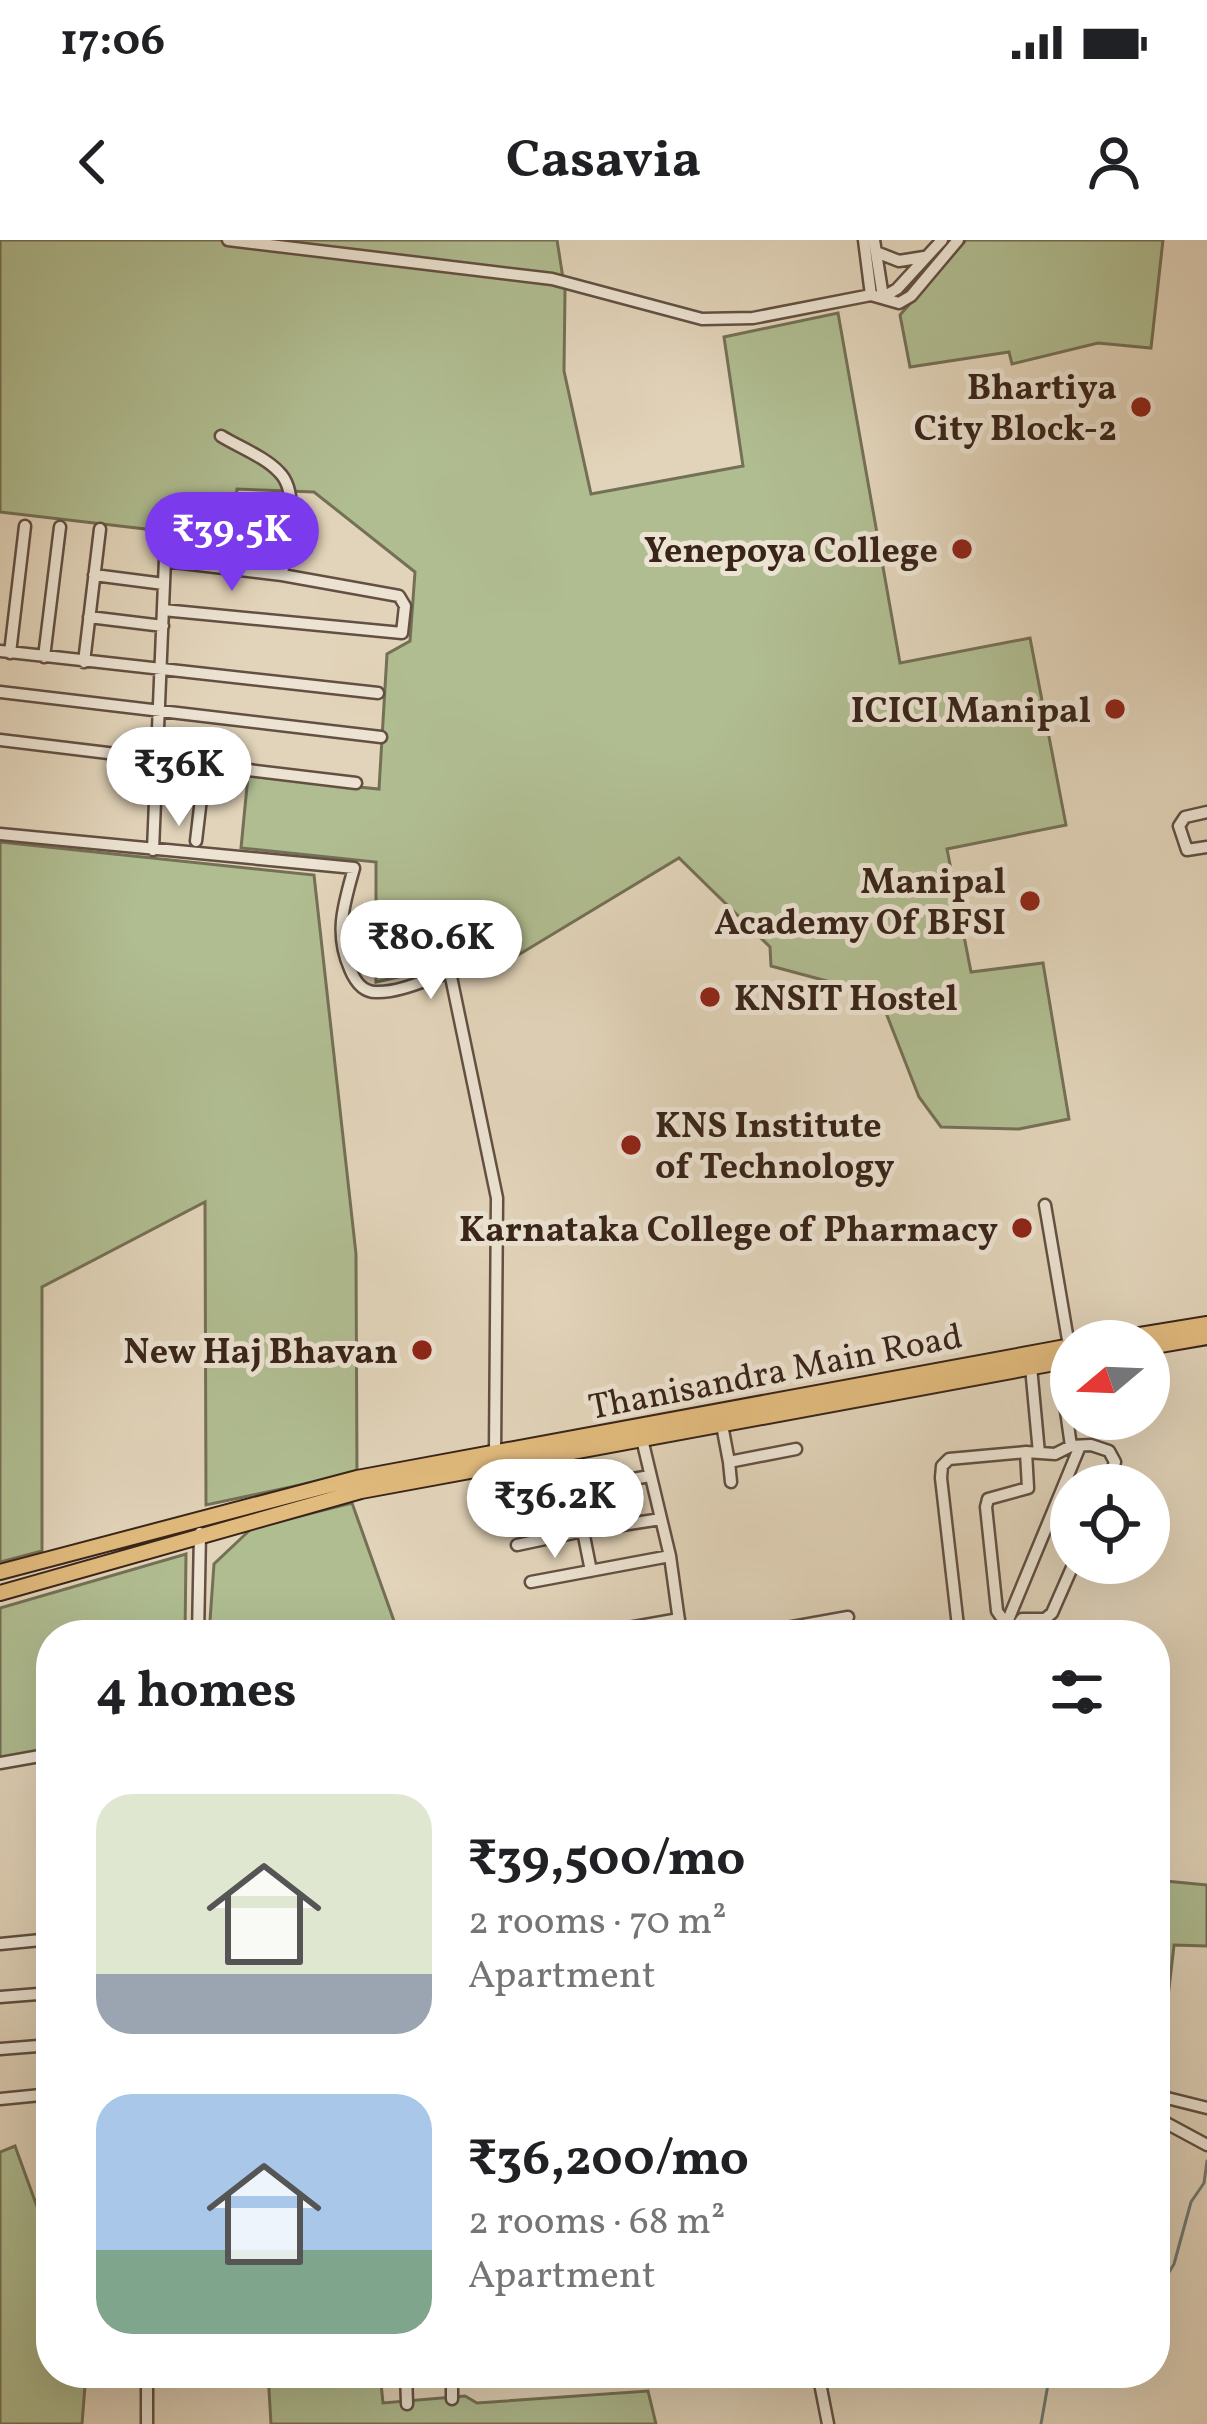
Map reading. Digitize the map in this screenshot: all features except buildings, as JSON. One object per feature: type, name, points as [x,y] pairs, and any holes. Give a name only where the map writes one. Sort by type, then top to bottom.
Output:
[{"type":"main road","points":[[1170,1330],[1207,1324]]},
{"type":"main road","points":[[1170,1343],[1207,1337]]},
{"type":"main road","name":"Thanisandra Main Road","points":[[0,1572],[357,1478],[1050,1357]]},
{"type":"main road","name":"Thanisandra Main Road","points":[[0,1593],[361,1492],[568,1453],[640,1432],[722,1425],[1050,1360]]},
{"type":"street","points":[[228,240],[552,279],[702,319],[753,319],[877,296],[897,289],[942,240]]},
{"type":"street","points":[[864,240],[877,296]]},
{"type":"street","points":[[877,296],[899,303],[911,296],[958,240]]},
{"type":"street","points":[[877,296],[875,246],[905,261],[932,254]]},
{"type":"street","points":[[221,436],[278,470],[287,484],[290,497],[282,575]]},
{"type":"street","points":[[25,526],[5,652],[378,693]]},
{"type":"street","points":[[44,657],[60,526]]},
{"type":"street","points":[[84,662],[100,529]]},
{"type":"street","points":[[153,850],[166,535]]},
{"type":"street","points":[[163,610],[402,633],[405,606],[399,596],[165,561]]},
{"type":"street","points":[[94,575],[164,584]]},
{"type":"street","points":[[89,616],[163,626]]},
{"type":"street","points":[[0,692],[381,736]]},
{"type":"street","points":[[0,740],[356,783]]},
{"type":"street","points":[[196,841],[206,765]]},
{"type":"street","points":[[1207,812],[1185,817],[1179,826],[1187,850],[1207,847]]},
{"type":"street","points":[[0,834],[353,868],[339,928],[341,947],[363,989],[376,992],[450,972],[497,1198],[494,1453]]},
{"type":"street","points":[[1045,1204],[1062,1320]]},
{"type":"street","points":[[1003,1620],[997,1611],[986,1507],[988,1499],[1028,1488],[1033,1452],[1031,1367]]},
{"type":"street","points":[[722,1425],[731,1482]]},
{"type":"street","points":[[640,1432],[670,1556],[679,1619],[673,1620]]},
{"type":"street","points":[[1008,1620],[1074,1440]]},
{"type":"street","points":[[957,1620],[940,1478],[943,1466],[950,1460],[1055,1454],[1091,1445],[1109,1451],[1114,1464]]},
{"type":"street","points":[[728,1462],[796,1449]]},
{"type":"street","points":[[568,1453],[591,1571]]},
{"type":"street","points":[[507,1503],[650,1476]]},
{"type":"street","points":[[198,1620],[201,1517]]},
{"type":"street","points":[[517,1545],[661,1519]]},
{"type":"street","points":[[531,1582],[670,1556]]},
{"type":"street","points":[[1021,1620],[1045,1619],[1065,1584]]},
{"type":"street","points":[[831,1620],[848,1617]]},
{"type":"street","points":[[0,1763],[36,1757]]},
{"type":"street","points":[[0,1944],[36,1940]]},
{"type":"street","points":[[0,1997],[36,1994]]},
{"type":"street","points":[[0,2049],[36,2046]]},
{"type":"street","points":[[0,2099],[36,2095]]},
{"type":"street","points":[[1170,2099],[1207,2108]]},
{"type":"street","points":[[1170,2125],[1207,2145]]},
{"type":"street","points":[[147,2388],[147,2424]]},
{"type":"street","points":[[406,2388],[406,2404]]},
{"type":"street","points":[[452,2388],[452,2399]]},
{"type":"street","points":[[821,2388],[828,2424]]},
{"type":"green space","points":[[0,240],[557,240],[565,291],[564,371],[591,494],[743,466],[724,337],[838,313],[900,663],[1030,638],[1066,825],[947,849],[971,972],[1043,963],[1069,1119],[1019,1129],[941,1127],[919,1097],[879,995],[771,966],[770,947],[679,858],[510,960],[459,977],[455,964],[376,982],[376,862],[241,848],[248,776],[379,789],[387,654],[410,641],[415,572],[314,492],[237,489],[231,539],[0,512]]},
{"type":"green space","points":[[966,240],[1163,240],[1151,348],[1098,343],[1012,364],[1009,352],[910,367],[900,315]]},
{"type":"green space","points":[[0,842],[314,875],[356,1254],[357,1473],[206,1505],[205,1202],[42,1287],[42,1551],[0,1562]]},
{"type":"green space","points":[[352,1503],[394,1620],[210,1620],[214,1564],[252,1528]]},
{"type":"green space","points":[[186,1554],[185,1620],[36,1620],[36,1752],[0,1758],[0,1608]]},
{"type":"green space","points":[[1170,1881],[1207,1885],[1207,1946],[1174,1945],[1170,1980]]},
{"type":"green space","points":[[15,2146],[36,2204],[36,2388],[85,2388],[82,2424],[0,2424],[0,2152]]},
{"type":"green space","points":[[269,2388],[382,2388],[383,2403],[465,2396],[477,2403],[648,2391],[656,2424],[271,2424]]},
{"type":"waterway","points":[[1170,2271],[1191,2202],[1204,2183],[1207,2161]]},
{"type":"waterway","points":[[1041,2424],[1047,2388]]},
{"type":"place","name":"Bhartiya City Block-2","points":[[1141,407]]},
{"type":"place","name":"Yenepoya College","points":[[962,549]]},
{"type":"place","name":"ICICI Manipal","points":[[1115,709]]},
{"type":"place","name":"Manipal Academy Of BFSI","points":[[1030,901]]},
{"type":"place","name":"KNSIT Hostel","points":[[710,997]]},
{"type":"place","name":"KNS Institute of Technology","points":[[631,1145]]},
{"type":"place","name":"Karnataka College of Pharmacy","points":[[1022,1228]]},
{"type":"place","name":"New Haj Bhavan","points":[[422,1350]]}]
